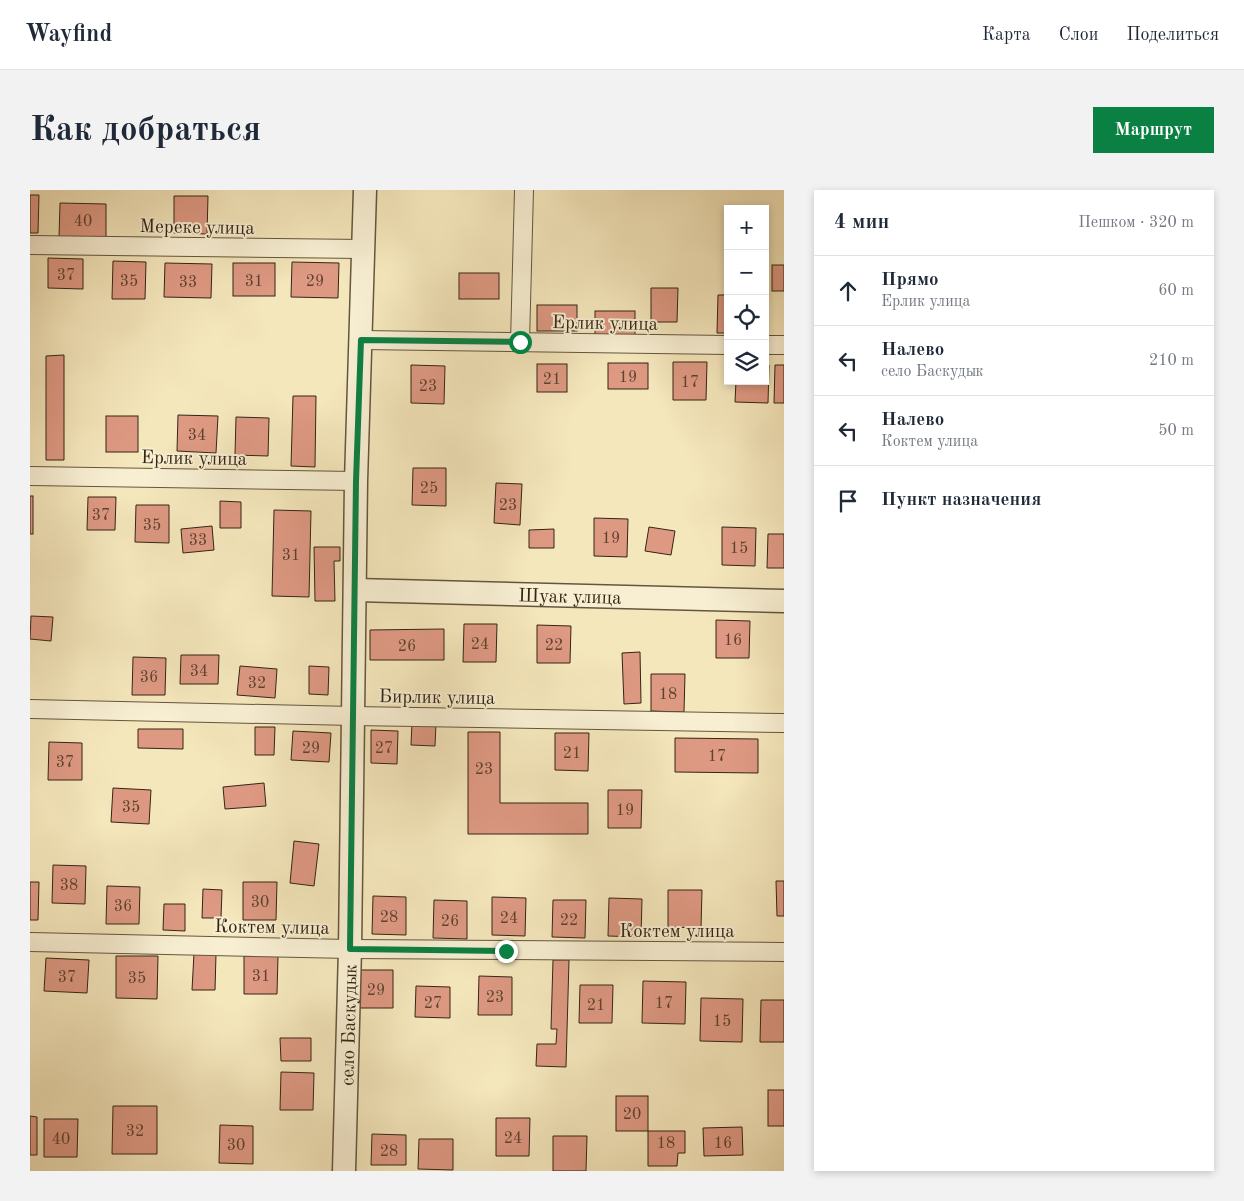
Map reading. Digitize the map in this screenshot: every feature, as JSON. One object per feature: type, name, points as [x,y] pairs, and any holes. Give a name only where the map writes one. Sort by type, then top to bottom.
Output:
[{"type":"street","name":"село Баскудык","points":[[344,1171],[350,949],[356,481],[365,190]]},
{"type":"street","points":[[520,342],[524,190]]},
{"type":"street","name":"Мереке улица","points":[[30,245],[363,249]]},
{"type":"street","name":"Ерлик улица","points":[[361,340],[724,344]]},
{"type":"street","points":[[769,345],[784,345]]},
{"type":"street","name":"Ерлик улица","points":[[30,476],[356,481]]},
{"type":"street","name":"Шуак улица","points":[[356,590],[784,601]]},
{"type":"street","name":"Бирлик улица","points":[[30,709],[784,723]]},
{"type":"street","name":"Коктем улица","points":[[30,942],[350,949],[784,952]]},
{"type":"building","points":[[30,195],[39,195],[38,233],[30,233]]},
{"type":"building","points":[[174,196],[208,196],[207,234],[174,233]]},
{"type":"building","points":[[60,203],[106,204],[106,238],[59,237]]},
{"type":"building","points":[[48,258],[83,259],[83,289],[48,288]]},
{"type":"building","points":[[113,261],[146,262],[145,299],[112,299]]},
{"type":"building","points":[[292,262],[339,263],[338,298],[291,297]]},
{"type":"building","points":[[165,263],[212,264],[211,298],[164,297]]},
{"type":"building","points":[[233,263],[275,263],[275,296],[233,296]]},
{"type":"building","points":[[772,265],[784,265],[784,291],[772,291]]},
{"type":"building","points":[[459,273],[499,273],[499,299],[459,299]]},
{"type":"building","points":[[651,288],[678,288],[677,322],[651,322]]},
{"type":"building","points":[[718,295],[724,295],[724,333],[717,333]]},
{"type":"building","points":[[537,305],[577,305],[577,331],[537,331]]},
{"type":"building","points":[[595,311],[635,311],[635,337],[595,337]]},
{"type":"building","points":[[64,355],[64,460],[46,460],[46,356]]},
{"type":"building","points":[[673,362],[707,362],[706,400],[673,400]]},
{"type":"building","points":[[608,363],[648,363],[648,389],[608,389]]},
{"type":"building","points":[[537,364],[567,364],[567,392],[537,392]]},
{"type":"building","points":[[411,365],[445,366],[444,404],[411,403]]},
{"type":"building","points":[[775,365],[784,365],[784,403],[774,403]]},
{"type":"building","points":[[736,385],[768,385],[768,403],[735,402]]},
{"type":"building","points":[[293,396],[316,396],[315,467],[291,466]]},
{"type":"building","points":[[178,415],[218,416],[216,453],[177,451]]},
{"type":"building","points":[[106,416],[138,416],[138,452],[106,452]]},
{"type":"building","points":[[236,417],[269,418],[268,456],[235,455]]},
{"type":"building","points":[[413,468],[446,468],[446,506],[412,505]]},
{"type":"building","points":[[496,483],[522,484],[520,525],[494,523]]},
{"type":"building","points":[[30,496],[33,496],[33,534],[30,534]]},
{"type":"building","points":[[88,497],[116,497],[115,530],[87,530]]},
{"type":"building","points":[[220,501],[241,502],[241,528],[220,528]]},
{"type":"building","points":[[136,505],[169,505],[169,543],[135,542]]},
{"type":"building","points":[[274,510],[311,511],[309,597],[272,596]]},
{"type":"building","points":[[594,518],[628,519],[627,557],[594,556]]},
{"type":"building","points":[[212,526],[214,550],[183,553],[181,529]]},
{"type":"building","points":[[649,527],[675,531],[671,555],[645,551]]},
{"type":"building","points":[[722,527],[756,528],[755,566],[722,565]]},
{"type":"building","points":[[554,529],[554,548],[529,548],[529,530]]},
{"type":"building","points":[[768,534],[784,534],[784,568],[767,568]]},
{"type":"building","points":[[314,547],[340,547],[340,561],[334,561],[335,601],[315,601]]},
{"type":"building","points":[[31,616],[53,617],[51,641],[30,639]]},
{"type":"building","points":[[716,620],[750,621],[749,658],[716,658]]},
{"type":"building","points":[[464,624],[497,624],[496,662],[463,662]]},
{"type":"building","points":[[537,625],[571,626],[570,663],[537,663]]},
{"type":"building","points":[[444,629],[444,660],[370,660],[370,630]]},
{"type":"building","points":[[640,652],[641,703],[624,704],[622,653]]},
{"type":"building","points":[[181,655],[219,655],[218,684],[180,684]]},
{"type":"building","points":[[133,657],[166,658],[165,695],[132,695]]},
{"type":"building","points":[[240,666],[277,669],[275,698],[237,695]]},
{"type":"building","points":[[309,666],[329,667],[328,695],[309,694]]},
{"type":"building","points":[[651,674],[685,674],[684,712],[651,711]]},
{"type":"building","points":[[412,722],[436,723],[435,746],[411,745]]},
{"type":"building","points":[[255,727],[275,727],[274,755],[255,755]]},
{"type":"building","points":[[138,729],[183,729],[183,749],[138,748]]},
{"type":"building","points":[[371,730],[398,731],[397,764],[371,763]]},
{"type":"building","points":[[293,731],[331,733],[329,762],[291,760]]},
{"type":"building","points":[[468,732],[500,732],[500,803],[588,803],[588,834],[468,834]]},
{"type":"building","points":[[555,733],[589,733],[588,771],[555,770]]},
{"type":"building","points":[[675,738],[758,739],[758,773],[675,772]]},
{"type":"building","points":[[49,742],[82,743],[82,780],[48,780]]},
{"type":"building","points":[[264,783],[266,806],[225,809],[223,787]]},
{"type":"building","points":[[113,788],[151,790],[149,824],[111,822]]},
{"type":"building","points":[[608,790],[642,790],[641,828],[608,828]]},
{"type":"building","points":[[294,841],[319,844],[314,886],[290,883]]},
{"type":"building","points":[[53,865],[86,866],[85,904],[52,903]]},
{"type":"building","points":[[776,881],[784,881],[784,916],[777,916]]},
{"type":"building","points":[[30,882],[39,882],[38,920],[30,920]]},
{"type":"building","points":[[243,882],[277,882],[276,920],[243,920]]},
{"type":"building","points":[[107,886],[140,887],[139,924],[106,924]]},
{"type":"building","points":[[203,889],[222,890],[221,918],[202,918]]},
{"type":"building","points":[[668,890],[702,890],[701,928],[668,927]]},
{"type":"building","points":[[373,896],[406,897],[406,935],[372,934]]},
{"type":"building","points":[[492,897],[526,898],[525,936],[492,935]]},
{"type":"building","points":[[609,898],[642,899],[641,937],[608,936]]},
{"type":"building","points":[[434,900],[467,901],[467,939],[433,938]]},
{"type":"building","points":[[553,900],[586,900],[585,938],[552,937]]},
{"type":"building","points":[[164,904],[185,904],[185,931],[163,930]]},
{"type":"building","points":[[194,953],[216,954],[215,990],[192,990]]},
{"type":"building","points":[[116,956],[158,956],[157,999],[116,998]]},
{"type":"building","points":[[244,956],[278,956],[277,994],[244,994]]},
{"type":"building","points":[[46,958],[89,960],[87,993],[44,991]]},
{"type":"building","points":[[553,960],[569,960],[566,1067],[536,1066],[537,1044],[556,1044],[557,1029],[551,1029]]},
{"type":"building","points":[[360,970],[393,970],[393,1008],[359,1008]]},
{"type":"building","points":[[479,976],[512,977],[512,1015],[478,1015]]},
{"type":"building","points":[[643,981],[686,982],[685,1024],[642,1023]]},
{"type":"building","points":[[580,985],[613,985],[612,1023],[579,1023]]},
{"type":"building","points":[[416,986],[450,987],[450,1018],[415,1017]]},
{"type":"building","points":[[701,998],[743,999],[742,1042],[700,1041]]},
{"type":"building","points":[[761,1000],[784,1000],[784,1042],[760,1042]]},
{"type":"building","points":[[280,1038],[311,1038],[311,1061],[281,1061]]},
{"type":"building","points":[[281,1072],[314,1073],[313,1110],[280,1110]]},
{"type":"building","points":[[768,1090],[784,1090],[784,1126],[768,1126]]},
{"type":"building","points":[[616,1096],[648,1096],[648,1131],[616,1131]]},
{"type":"building","points":[[113,1106],[157,1106],[157,1154],[112,1154]]},
{"type":"building","points":[[30,1116],[37,1117],[37,1155],[30,1155]]},
{"type":"building","points":[[496,1118],[530,1118],[529,1156],[496,1156]]},
{"type":"building","points":[[44,1119],[78,1119],[77,1157],[44,1157]]},
{"type":"building","points":[[220,1125],[253,1126],[253,1164],[219,1163]]},
{"type":"building","points":[[742,1127],[743,1155],[704,1156],[703,1128]]},
{"type":"building","points":[[648,1131],[685,1131],[685,1153],[678,1153],[677,1166],[648,1166]]},
{"type":"building","points":[[372,1134],[406,1135],[406,1165],[371,1165]]},
{"type":"building","points":[[553,1136],[587,1136],[586,1171],[553,1171]]},
{"type":"building","points":[[419,1139],[453,1139],[453,1170],[418,1169]]},
{"type":"route","points":[[506,951],[350,949],[356,481],[361,340],[520,342]]}]
